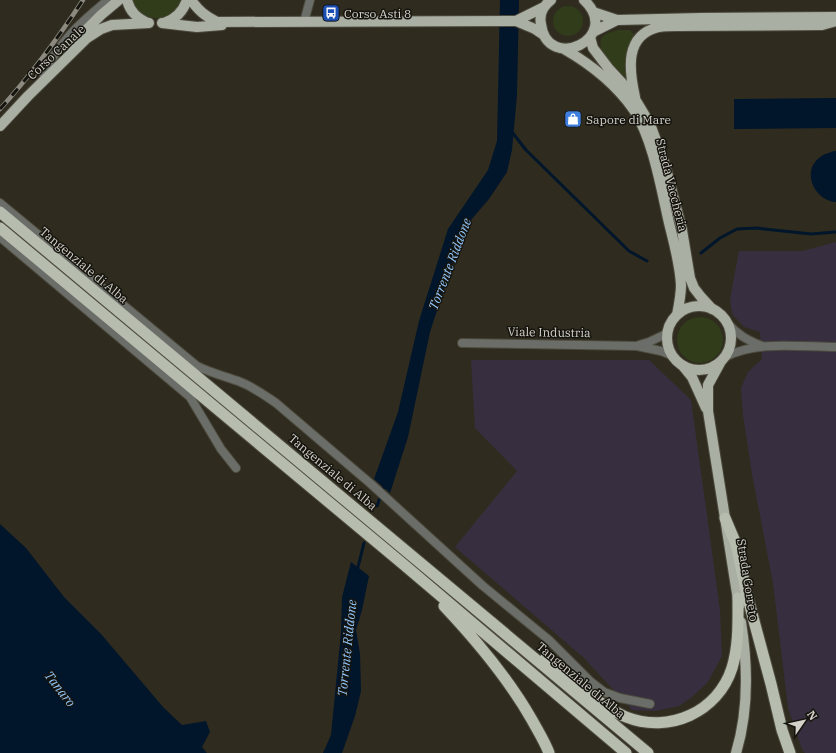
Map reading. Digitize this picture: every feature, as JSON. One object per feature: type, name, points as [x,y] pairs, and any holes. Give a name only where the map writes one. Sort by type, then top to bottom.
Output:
[{"type":"highway","name":"Tangenziale di Alba","points":[[0,212],[648,753]]},
{"type":"highway","name":"Tangenziale di Alba","points":[[0,228],[404,564],[626,753]]},
{"type":"highway","points":[[725,518],[736,544],[749,602],[782,730],[790,753]]},
{"type":"highway","points":[[404,564],[487,654],[524,706],[549,753]]},
{"type":"highway","points":[[489,620],[560,669],[605,707],[627,717],[646,722],[667,722],[681,720],[698,712],[711,701],[724,685],[732,668],[736,649],[738,633],[738,598]]},
{"type":"main road","name":"Corso Canale","points":[[28,96],[44,75],[82,33],[119,0]]},
{"type":"main road","points":[[127,0],[130,10],[135,15],[149,23]]},
{"type":"main road","points":[[162,23],[170,21],[180,14],[187,0]]},
{"type":"main road","points":[[191,0],[205,17],[217,22],[519,21],[547,4]]},
{"type":"main road","points":[[584,0],[593,12],[595,26],[592,35]]},
{"type":"main road","points":[[544,35],[540,21],[547,4]]},
{"type":"main road","points":[[593,12],[617,20],[836,17]]},
{"type":"main road","points":[[564,48],[571,49],[578,47],[585,43],[592,35],[617,20]]},
{"type":"main road","name":"Strada Vaccheria","points":[[519,21],[544,35],[552,44],[564,48],[581,58],[613,84],[634,111],[644,128],[658,173],[680,269],[681,286],[677,315]]},
{"type":"main road","points":[[635,99],[630,72],[631,55],[635,44],[648,31],[660,27],[677,26],[822,25],[836,21]]},
{"type":"main road","name":"Corso Canale","points":[[0,126],[87,38],[101,29],[112,25],[149,23],[197,27],[255,22]]},
{"type":"main road","name":"Strada Vaccheria","points":[[592,35],[593,48],[635,99],[650,124],[665,165],[682,230],[690,278],[694,288],[712,309]]},
{"type":"main road","points":[[703,306],[712,309],[721,315],[727,323],[731,340],[729,349],[722,360],[711,368],[702,370],[692,369],[683,365],[673,356],[669,349],[668,334],[671,324],[677,315],[685,310],[703,306]]},
{"type":"main road","name":"Strada Gorreto","points":[[722,360],[708,386],[708,411],[746,654],[746,686],[741,738],[736,753]]},
{"type":"main road","name":"Strada Gorreto","points":[[683,365],[692,377],[708,411]]},
{"type":"street","points":[[44,75],[55,52],[66,39],[83,20],[108,0]]},
{"type":"street","points":[[304,22],[310,0]]},
{"type":"street","points":[[0,203],[197,366],[214,374],[239,381],[276,403],[371,484],[478,581],[548,640],[591,682],[604,692],[620,698],[650,704]]},
{"type":"street","points":[[0,237],[173,381],[190,397],[221,449],[236,468]]},
{"type":"street","points":[[727,323],[735,332],[744,338],[762,346]]},
{"type":"street","name":"Viale Industria","points":[[637,346],[668,334]]},
{"type":"street","name":"Viale Industria","points":[[462,343],[637,346],[661,351],[673,356]]},
{"type":"street","points":[[722,360],[736,351],[762,346],[836,347]]},
{"type":"shaded area","points":[[836,242],[836,753],[805,753],[802,749],[788,708],[773,583],[752,474],[743,415],[741,388],[748,372],[762,359],[760,332],[744,327],[732,314],[730,299],[739,251],[803,251]]},
{"type":"shaded area","points":[[471,360],[649,360],[691,400],[720,610],[722,656],[708,682],[692,697],[679,706],[655,711],[632,710],[584,658],[455,547],[517,471],[475,428]]},
{"type":"green space","points":[[132,0],[181,0],[172,14],[157,18],[149,17],[142,13],[136,8]]},
{"type":"green space","points":[[568,6],[579,10],[583,21],[579,32],[568,36],[557,32],[553,21],[557,10]]},
{"type":"green space","points":[[620,30],[630,30],[636,37],[627,80],[608,63],[598,49],[601,47],[601,39],[603,36]]},
{"type":"green space","points":[[695,317],[705,317],[713,321],[719,327],[723,335],[723,345],[719,353],[713,359],[705,363],[695,363],[687,359],[681,353],[677,345],[677,335],[681,327],[687,321]]},
{"type":"water","points":[[500,0],[519,0],[517,95],[512,150],[507,172],[489,199],[471,220],[460,240],[430,332],[408,437],[390,493],[374,479],[398,412],[419,321],[448,229],[488,170],[497,141]]},
{"type":"water","points":[[836,98],[836,128],[734,129],[734,99]]},
{"type":"water","points":[[836,151],[836,202],[822,197],[813,185],[811,178],[811,171],[819,158]]},
{"type":"water","name":"Tanaro","points":[[0,524],[26,548],[64,597],[101,634],[163,707],[182,725],[206,721],[210,732],[202,747],[207,753],[0,753]]},
{"type":"water","points":[[351,562],[369,576],[356,630],[360,654],[361,691],[355,716],[342,753],[323,753],[331,735],[341,632],[342,597]]},
{"type":"waterway","points":[[512,132],[526,150],[629,251],[647,261]]},
{"type":"waterway","points":[[701,253],[720,238],[737,229],[756,228],[811,234],[836,232]]},
{"type":"waterway","name":"Torrente Riddone","points":[[377,506],[385,484]]},
{"type":"waterway","name":"Torrente Riddone","points":[[357,571],[364,543]]},
{"type":"railway","points":[[0,109],[44,56],[83,0]]},
{"type":"place","name":"Corso Asti 8","points":[[331,13]]},
{"type":"place","name":"Sapore di Mare","points":[[573,119]]}]
